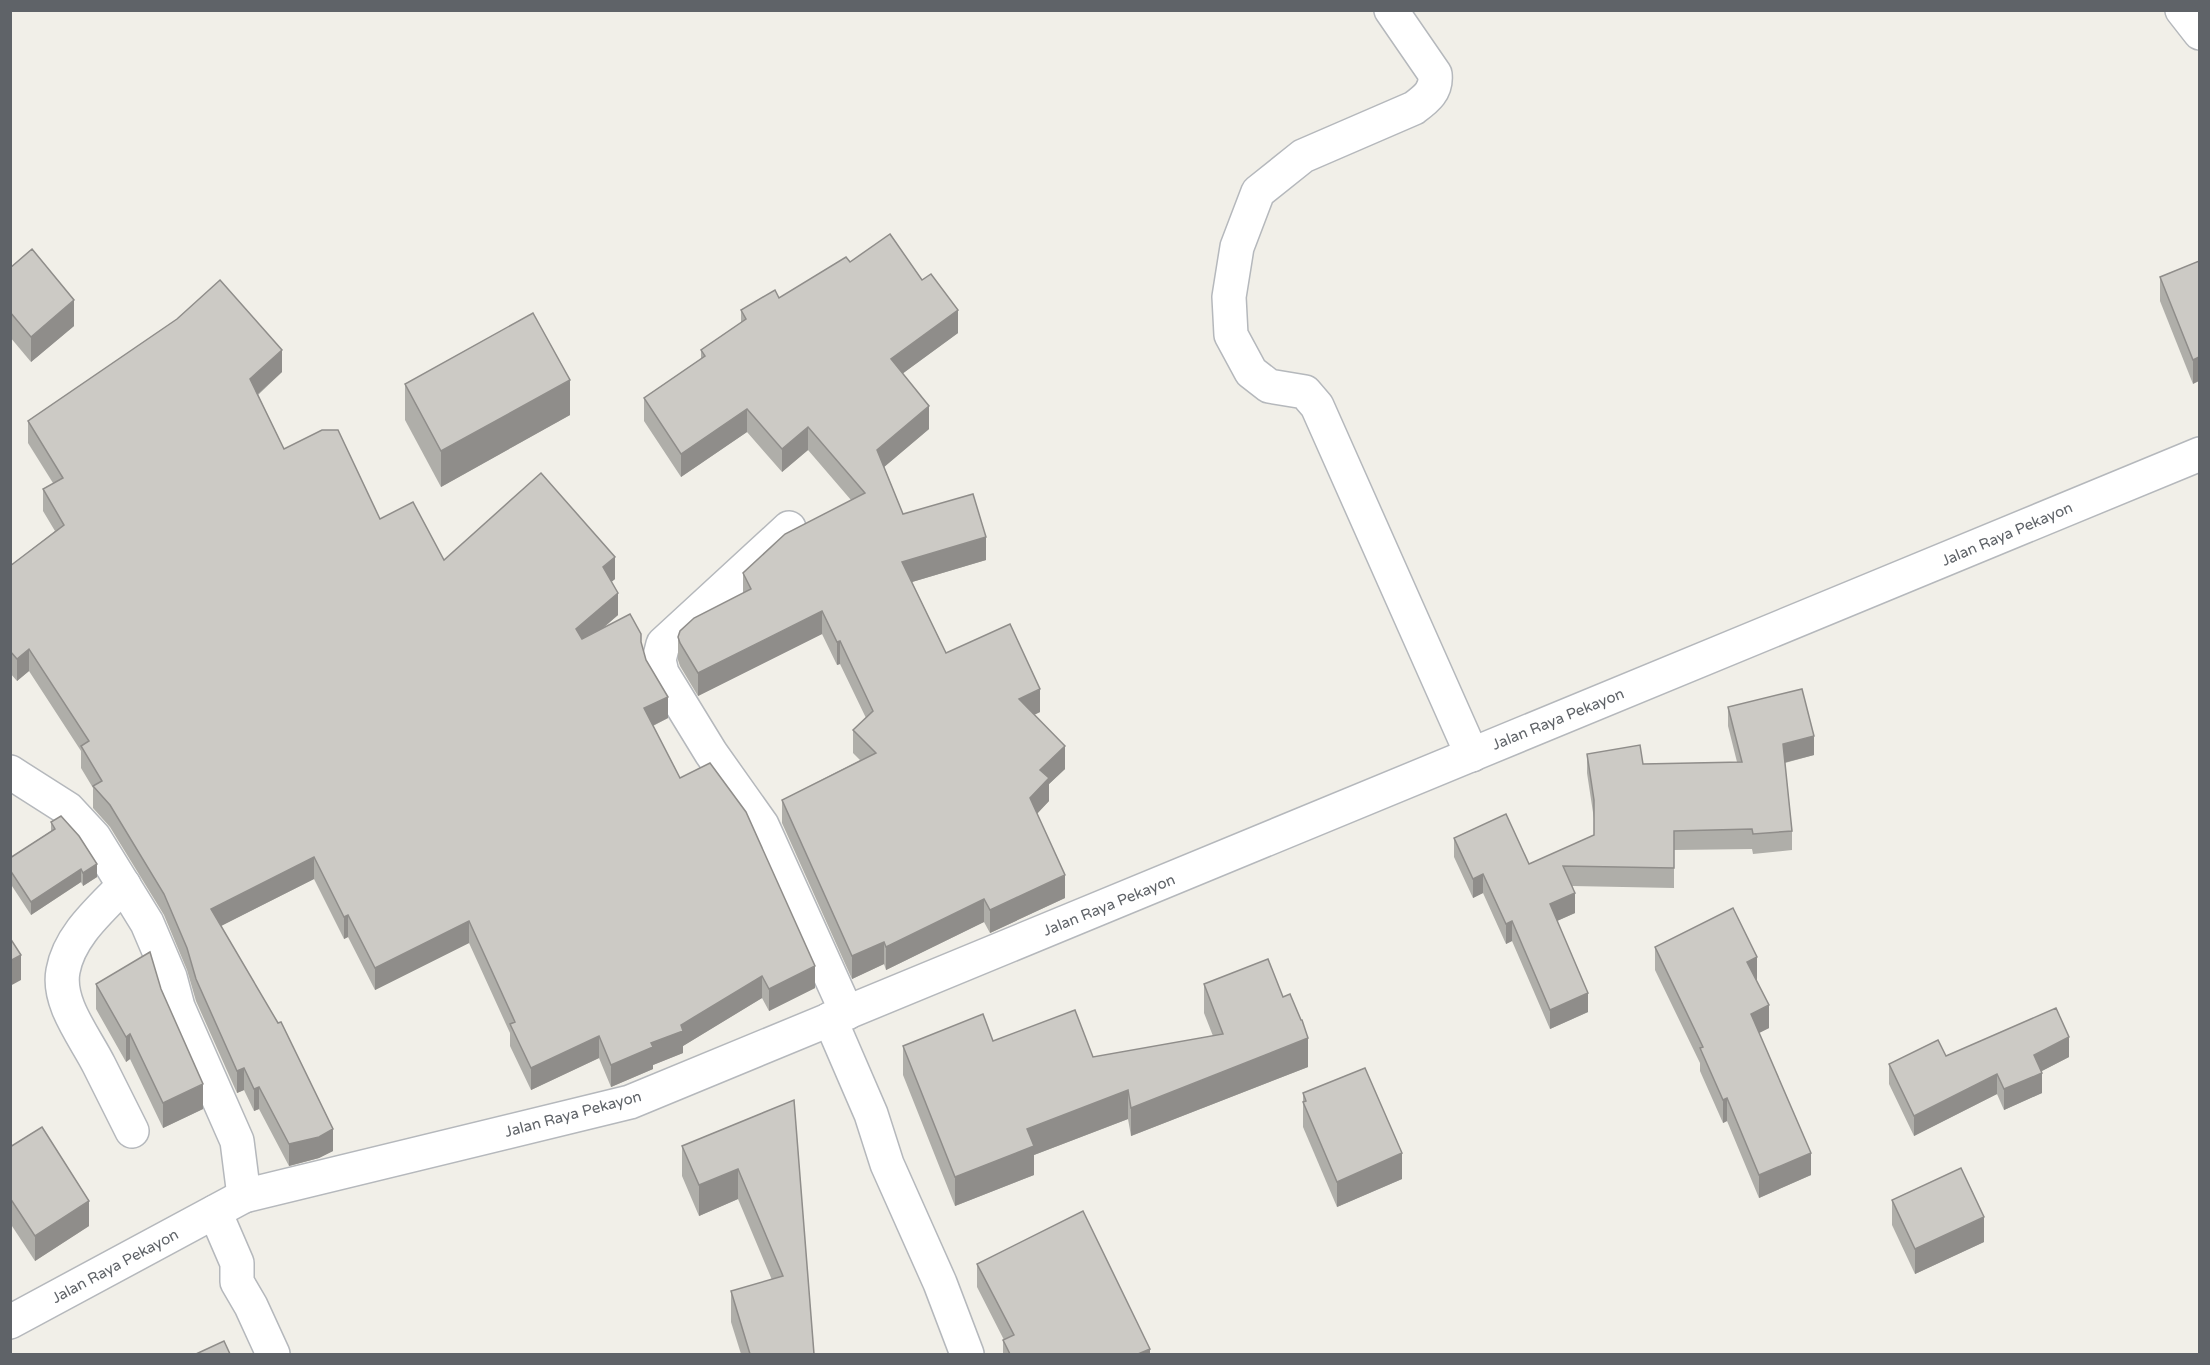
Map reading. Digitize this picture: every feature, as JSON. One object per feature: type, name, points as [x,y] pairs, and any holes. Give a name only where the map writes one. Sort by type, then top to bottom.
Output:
[{"type":"street","points":[[1391,10],[1435,74],[1436,84],[1428,97],[1414,108],[1303,156],[1258,192],[1237,247],[1229,297],[1231,335],[1251,372],[1269,386],[1305,392],[1317,406],[1472,755]]},
{"type":"street","points":[[2182,10],[2199,33]]},
{"type":"street","name":"Jalan Raya Pekayon","points":[[10,1322],[217,1217],[244,1196],[630,1102],[2199,454]]},
{"type":"street","points":[[789,528],[663,644],[659,660],[662,673],[711,753],[762,825],[838,1016],[887,1164],[939,1282],[967,1354]]},
{"type":"street","points":[[10,772],[68,809],[93,837],[147,923],[170,977],[178,1007],[237,1141],[244,1196]]},
{"type":"street","points":[[124,885],[86,925],[76,940],[66,960],[62,983],[69,1007],[132,1131]]},
{"type":"street","points":[[217,1217],[237,1263],[237,1282],[252,1306],[273,1354]]},
{"type":"building","points":[[890,234],[922,280],[931,274],[958,310],[891,359],[929,406],[877,450],[903,514],[973,494],[986,537],[902,562],[946,653],[1010,624],[1040,689],[1019,699],[1065,746],[1040,770],[1049,778],[1030,798],[1065,875],[990,910],[984,899],[886,947],[884,942],[852,956],[782,800],[876,753],[853,730],[873,711],[840,641],[837,642],[822,611],[698,673],[678,637],[680,631],[694,618],[751,589],[743,573],[785,534],[865,493],[808,427],[782,449],[747,409],[681,454],[644,398],[705,356],[701,350],[746,319],[741,310],[775,290],[779,298],[846,257],[850,262]]},
{"type":"building","points":[[32,249],[74,300],[31,337],[10,312],[10,268]]},
{"type":"building","points":[[2199,261],[2199,357],[2193,360],[2160,277]]},
{"type":"building","points":[[220,280],[282,350],[250,379],[284,449],[322,430],[338,430],[380,519],[413,502],[444,560],[541,473],[615,557],[603,567],[618,593],[576,629],[582,639],[630,614],[641,634],[646,660],[668,697],[644,708],[680,778],[710,763],[746,812],[815,966],[769,989],[762,976],[681,1025],[683,1031],[651,1043],[653,1047],[611,1065],[599,1036],[531,1068],[510,1024],[515,1022],[469,921],[375,968],[348,915],[344,917],[314,857],[211,909],[278,1023],[281,1022],[333,1129],[319,1137],[289,1144],[259,1087],[254,1089],[244,1068],[237,1071],[196,979],[187,948],[164,894],[110,805],[93,786],[102,781],[81,746],[89,741],[29,649],[17,659],[10,651],[10,566],[64,525],[43,489],[63,478],[28,421],[177,319]]},
{"type":"building","points":[[533,313],[570,380],[441,451],[405,384]]},
{"type":"building","points":[[1802,689],[1814,736],[1783,744],[1792,831],[1753,834],[1752,829],[1674,831],[1674,868],[1563,866],[1575,893],[1550,904],[1588,993],[1550,1010],[1512,921],[1506,924],[1483,874],[1473,879],[1454,838],[1506,814],[1529,864],[1594,835],[1594,800],[1587,754],[1640,745],[1643,764],[1742,762],[1728,707]]},
{"type":"building","points":[[61,816],[79,836],[97,864],[83,873],[81,869],[31,902],[10,870],[10,858],[55,829],[51,822]]},
{"type":"building","points":[[1733,908],[1757,957],[1747,962],[1769,1005],[1751,1014],[1811,1153],[1759,1175],[1727,1098],[1723,1100],[1700,1048],[1703,1047],[1655,947]]},
{"type":"building","points":[[10,938],[21,955],[10,961]]},
{"type":"building","points":[[150,952],[161,989],[203,1084],[163,1103],[130,1034],[126,1037],[96,984]]},
{"type":"building","points":[[1268,959],[1283,997],[1290,994],[1308,1038],[1131,1108],[1128,1090],[1027,1129],[1034,1146],[955,1177],[903,1046],[983,1014],[993,1041],[1075,1010],[1093,1057],[1223,1034],[1204,984]]},
{"type":"building","points":[[2056,1008],[2069,1037],[2034,1055],[2042,1073],[2004,1089],[1997,1074],[1914,1116],[1889,1064],[1938,1040],[1946,1056]]},
{"type":"building","points":[[1365,1068],[1402,1153],[1337,1182],[1303,1102],[1306,1101],[1303,1093]]},
{"type":"building","points":[[794,1100],[814,1354],[750,1354],[731,1291],[783,1276],[738,1169],[699,1185],[682,1146]]},
{"type":"building","points":[[42,1127],[89,1201],[35,1236],[10,1198],[10,1147]]},
{"type":"building","points":[[1961,1168],[1984,1217],[1915,1249],[1892,1200]]},
{"type":"building","points":[[1083,1211],[1150,1349],[1138,1354],[1010,1354],[1003,1340],[1014,1335],[977,1264]]},
{"type":"building","points":[[224,1341],[230,1354],[196,1354]]}]
